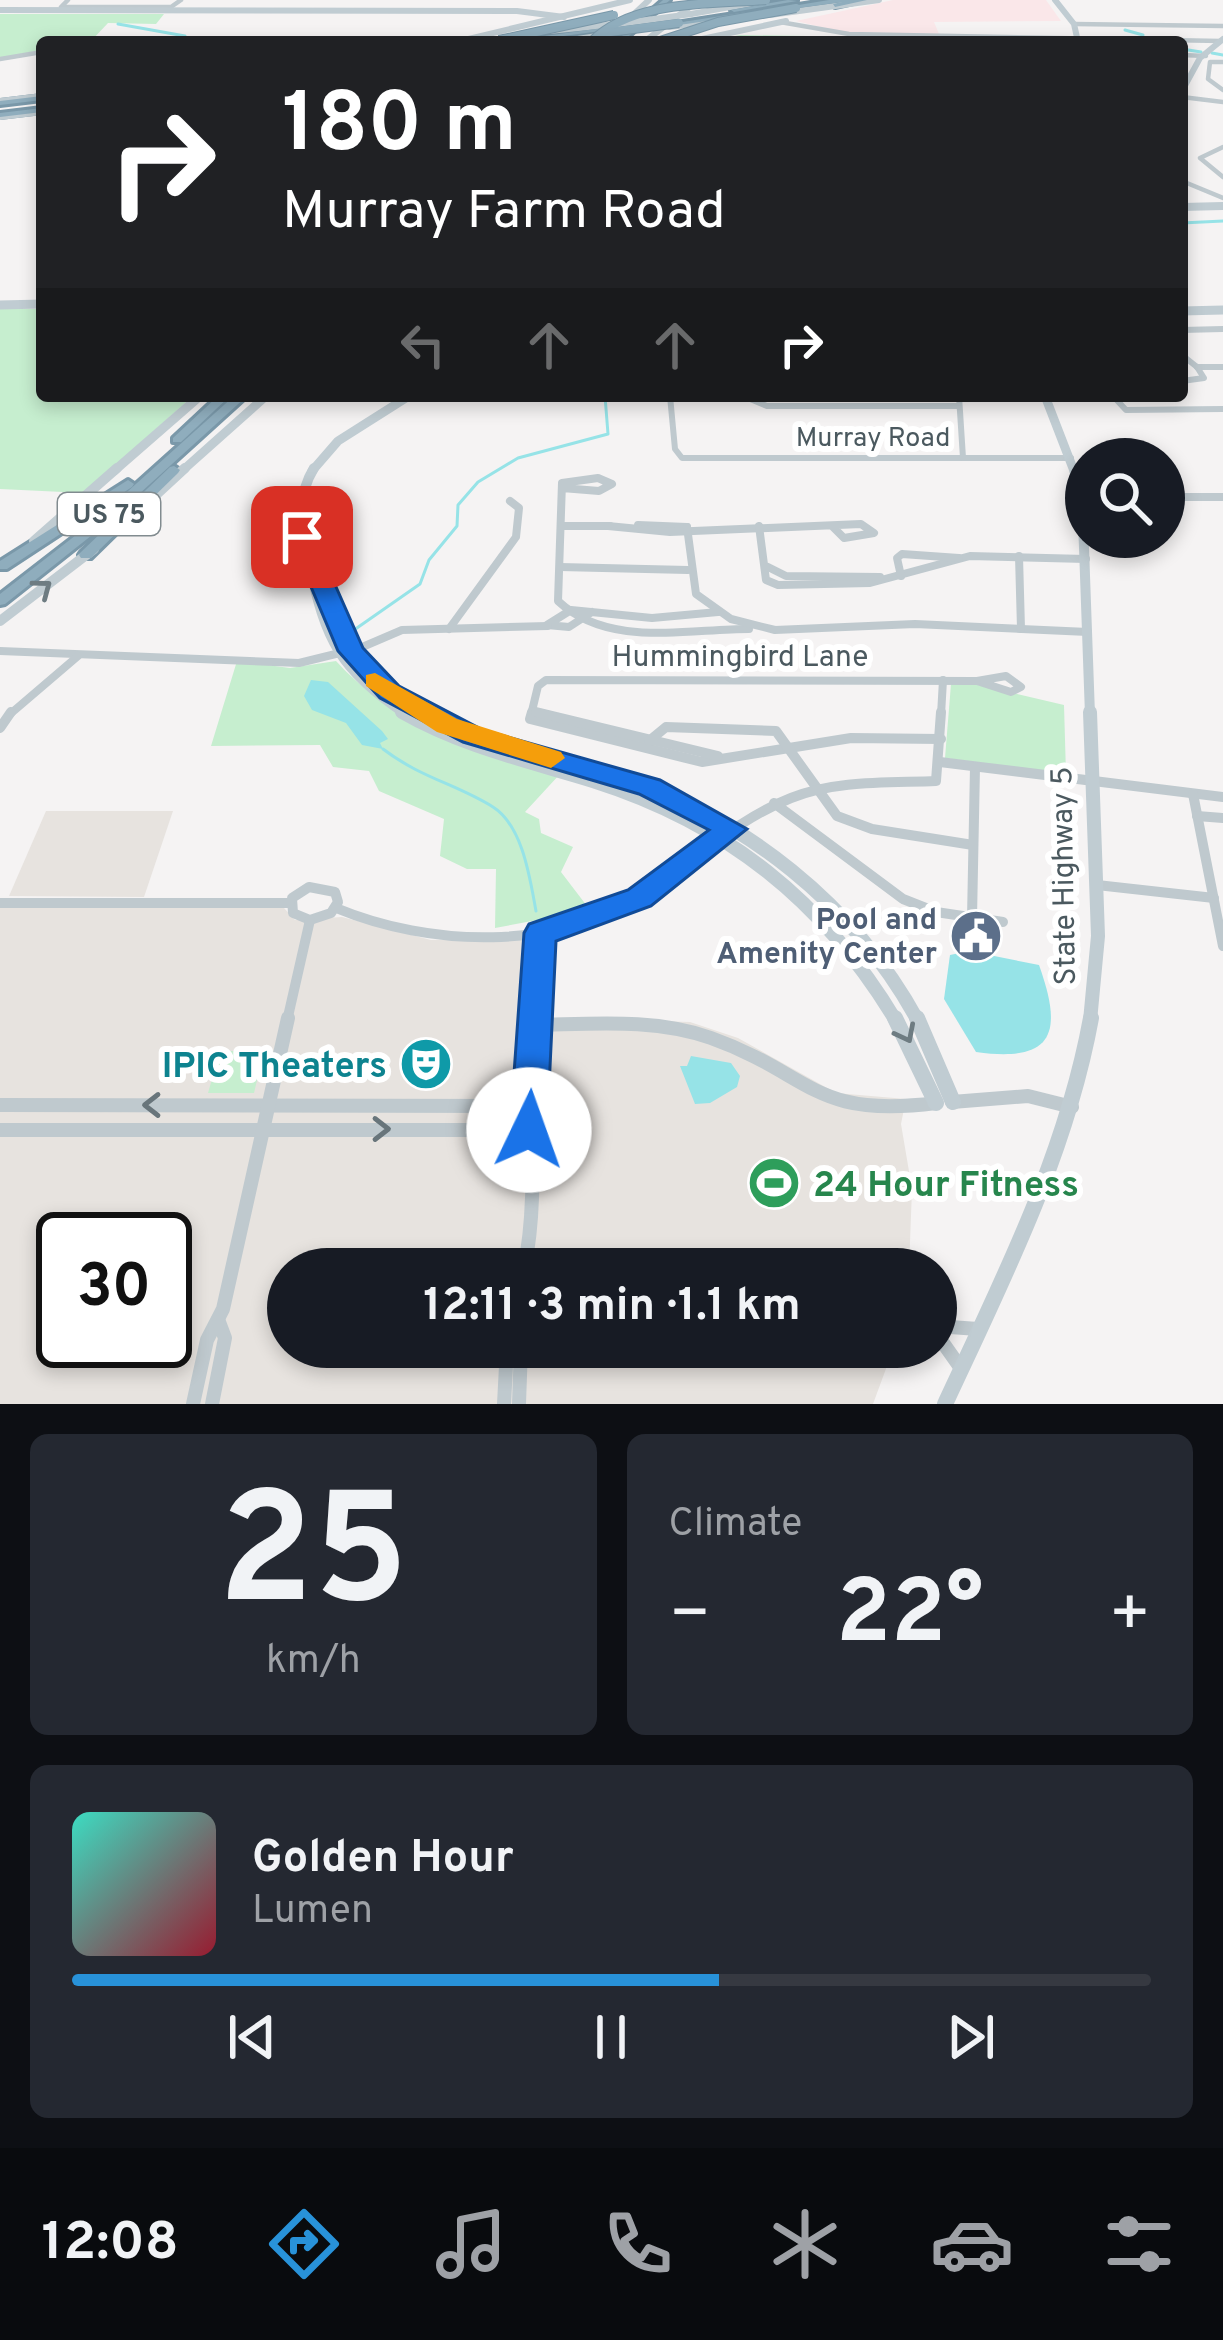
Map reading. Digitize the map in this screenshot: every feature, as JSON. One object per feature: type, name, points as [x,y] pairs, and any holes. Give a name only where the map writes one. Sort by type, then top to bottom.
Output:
[{"type":"highway","points":[[520,36],[653,0]]},
{"type":"highway","points":[[610,35],[671,2],[694,0],[689,23],[658,36]]},
{"type":"highway","points":[[610,35],[604,26],[645,12],[765,0]]},
{"type":"highway","points":[[610,35],[691,15],[847,0]]},
{"type":"highway","points":[[610,35],[847,0]]},
{"type":"highway","points":[[712,19],[865,1]]},
{"type":"highway","points":[[675,36],[796,2]]},
{"type":"highway","points":[[0,108],[36,104]]},
{"type":"highway","name":"US 75","points":[[0,588],[128,484],[217,402]]},
{"type":"highway","name":"US 75","points":[[0,601],[101,521],[234,402]]},
{"type":"highway","points":[[86,555],[184,461],[211,431],[213,421]]},
{"type":"highway","points":[[1,567],[128,484]]},
{"type":"main road","points":[[483,36],[630,0]]},
{"type":"main road","points":[[633,20],[613,11],[581,17],[610,35],[633,20],[653,0]]},
{"type":"main road","points":[[649,36],[694,0]]},
{"type":"main road","points":[[744,7],[765,0]]},
{"type":"main road","points":[[691,15],[778,0]]},
{"type":"main road","points":[[674,25],[879,0]]},
{"type":"main road","points":[[1055,0],[1074,24],[1075,36]]},
{"type":"main road","points":[[716,36],[865,1]]},
{"type":"main road","points":[[0,11],[329,12],[350,2]]},
{"type":"main road","points":[[75,9],[529,12]]},
{"type":"main road","points":[[406,12],[529,12],[562,18]]},
{"type":"main road","points":[[511,13],[562,18]]},
{"type":"main road","points":[[734,19],[781,22]]},
{"type":"main road","points":[[674,25],[708,34],[698,36]]},
{"type":"main road","points":[[655,30],[669,36]]},
{"type":"main road","points":[[1188,82],[1200,59],[1222,40]]},
{"type":"main road","points":[[1188,206],[1223,202]]},
{"type":"main road","points":[[0,302],[36,302]]},
{"type":"main road","points":[[1188,311],[1223,310]]},
{"type":"main road","points":[[1,567],[196,402]]},
{"type":"main road","points":[[0,621],[86,555],[258,402]]},
{"type":"main road","points":[[398,402],[350,429],[312,469],[299,513],[309,556],[310,590],[345,652],[389,692],[447,725],[650,787],[810,885],[863,938],[914,1008],[953,1102]]},
{"type":"main road","name":"State Highway 5","points":[[1048,402],[1065,444]]},
{"type":"main road","name":"State Highway 5","points":[[945,1404],[1073,1108],[1094,1009],[1097,885],[1086,559]]},
{"type":"main road","points":[[727,832],[799,892],[849,943],[895,1012],[936,1103]]},
{"type":"street","points":[[68,0],[61,7],[75,9],[90,0]]},
{"type":"street","points":[[147,7],[157,0]]},
{"type":"street","points":[[114,9],[171,7],[181,0]]},
{"type":"street","points":[[406,12],[413,0]]},
{"type":"street","points":[[455,0],[451,10],[494,8]]},
{"type":"street","points":[[781,22],[848,34],[1000,36]]},
{"type":"street","points":[[1074,24],[1223,26]]},
{"type":"street","points":[[1188,39],[1222,40]]},
{"type":"street","points":[[0,59],[36,53]]},
{"type":"street","points":[[1188,58],[1223,60]]},
{"type":"street","points":[[1220,90],[1209,82],[1212,61],[1223,60]]},
{"type":"street","points":[[1188,95],[1223,102]]},
{"type":"street","points":[[1221,174],[1200,158],[1223,146]]},
{"type":"street","points":[[1188,184],[1223,202]]},
{"type":"street","points":[[1188,330],[1223,328]]},
{"type":"street","points":[[1188,360],[1204,378],[1188,380]]},
{"type":"street","points":[[1197,367],[1223,367]]},
{"type":"street","name":"Murray Road","points":[[671,402],[677,454],[1065,458]]},
{"type":"street","points":[[757,402],[767,406],[921,402]]},
{"type":"street","points":[[959,402],[963,458]]},
{"type":"street","points":[[1118,402],[1122,408],[1223,409]]},
{"type":"street","points":[[562,488],[604,491],[612,484],[604,478],[570,478],[562,488],[558,601],[579,621],[622,631],[915,624],[1088,635]]},
{"type":"street","points":[[1185,494],[1223,494]]},
{"type":"street","points":[[449,629],[516,537],[520,508],[511,501]]},
{"type":"street","points":[[562,526],[670,532],[686,527],[861,524],[874,533],[844,538],[832,526]]},
{"type":"street","points":[[759,526],[768,567],[766,580],[778,586],[902,576],[959,558]]},
{"type":"street","points":[[686,527],[689,573],[696,594],[718,612],[775,630]]},
{"type":"street","points":[[902,576],[897,557],[902,554],[1086,559]]},
{"type":"street","points":[[1019,556],[1024,629]]},
{"type":"street","points":[[560,567],[689,573]]},
{"type":"street","points":[[548,626],[566,610],[653,619],[718,612]]},
{"type":"street","points":[[0,650],[78,656],[240,657],[290,664],[345,652],[402,630],[564,628],[592,612]]},
{"type":"street","points":[[0,728],[15,702],[64,675],[78,656]]},
{"type":"street","name":"Hummingbird Lane","points":[[531,715],[538,686],[546,680],[976,681]]},
{"type":"street","points":[[290,903],[297,916],[310,920],[336,908],[380,926],[431,936],[486,939],[577,924],[639,898],[774,803],[814,790],[936,781],[943,680]]},
{"type":"street","points":[[531,715],[702,762],[883,735],[941,739]]},
{"type":"street","points":[[531,715],[723,757]]},
{"type":"street","points":[[649,741],[666,727],[776,730],[814,790],[837,816],[855,824],[974,844]]},
{"type":"street","points":[[940,762],[1223,797]]},
{"type":"street","points":[[972,918],[975,767]]},
{"type":"street","points":[[1193,794],[1223,946]]},
{"type":"street","points":[[774,803],[902,899],[1003,922]]},
{"type":"street","points":[[1198,815],[1223,818]]},
{"type":"street","points":[[1206,857],[1223,860]]},
{"type":"street","points":[[1097,885],[1214,898]]},
{"type":"street","points":[[0,902],[290,903],[302,889],[324,886],[335,892],[336,908]]},
{"type":"street","points":[[193,1404],[207,1340],[219,1322],[310,920]]},
{"type":"street","points":[[529,1248],[534,1227],[529,1130],[540,933]]},
{"type":"street","points":[[535,1025],[683,1030],[735,1047],[838,1106],[892,1110],[1028,1096],[1073,1108]]},
{"type":"street","points":[[0,1105],[530,1106]]},
{"type":"street","points":[[0,1130],[529,1130]]},
{"type":"street","points":[[212,1404],[225,1339],[219,1322]]},
{"type":"street","points":[[957,1329],[979,1329]]},
{"type":"street","points":[[957,1363],[961,1369]]},
{"type":"street","points":[[504,1404],[506,1368]]},
{"type":"street","points":[[519,1404],[520,1368]]},
{"type":"shaded area","points":[[893,0],[1046,0],[1061,21],[934,22],[939,34],[841,32],[796,21]]},
{"type":"shaded area","points":[[46,811],[173,811],[144,897],[9,896]]},
{"type":"shaded area","points":[[0,905],[284,908],[295,920],[342,917],[431,940],[546,937],[544,1018],[690,1022],[738,1038],[836,1093],[906,1099],[901,1124],[912,1189],[910,1248],[267,1248],[267,1368],[886,1368],[873,1404],[0,1404]]},
{"type":"green space","points":[[0,14],[164,14],[156,24],[108,23],[96,36],[36,36],[36,51],[0,58]]},
{"type":"green space","points":[[0,309],[36,309],[36,402],[186,402],[84,493],[0,489]]},
{"type":"green space","points":[[237,661],[290,668],[336,661],[386,704],[412,719],[560,774],[525,812],[539,819],[541,833],[573,847],[561,872],[590,910],[495,928],[496,869],[467,869],[440,856],[444,819],[379,791],[369,771],[333,767],[320,745],[211,746]]},
{"type":"green space","points":[[965,682],[1064,705],[1066,774],[945,758],[951,684]]},
{"type":"green space","points":[[220,1051],[264,1051],[254,1093],[208,1093]]},
{"type":"water","points":[[311,680],[328,682],[382,731],[388,739],[380,743],[383,749],[362,745],[346,723],[312,710],[304,696]]},
{"type":"water","points":[[969,951],[1039,965],[1050,1025],[1037,1047],[1002,1054],[976,1052],[944,999],[950,955]]},
{"type":"water","points":[[691,1056],[731,1063],[740,1076],[737,1087],[710,1103],[695,1104],[680,1066],[687,1066]]},
{"type":"waterway","points":[[118,24],[185,36]]},
{"type":"waterway","points":[[1125,30],[1143,35]]},
{"type":"waterway","points":[[1188,50],[1201,52]]},
{"type":"waterway","points":[[1212,53],[1223,55]]},
{"type":"waterway","points":[[1188,223],[1223,221]]},
{"type":"waterway","points":[[354,630],[420,584],[429,560],[457,526],[458,505],[478,482],[518,458],[608,434],[605,402]]},
{"type":"waterway","points":[[383,749],[503,816],[524,854],[536,911]]},
{"type":"slow traffic","points":[[375,681],[447,725],[551,758]]},
{"type":"place","name":"Pool and Amenity Center","points":[[976,936]]},
{"type":"place","name":"IPIC Theaters","points":[[426,1064]]},
{"type":"place","name":"24 Hour Fitness","points":[[774,1183]]},
{"type":"route","points":[[302,537],[351,651],[389,692],[427,716],[473,736],[650,787],[731,829],[639,898],[612,912],[540,933],[529,1130]]}]
